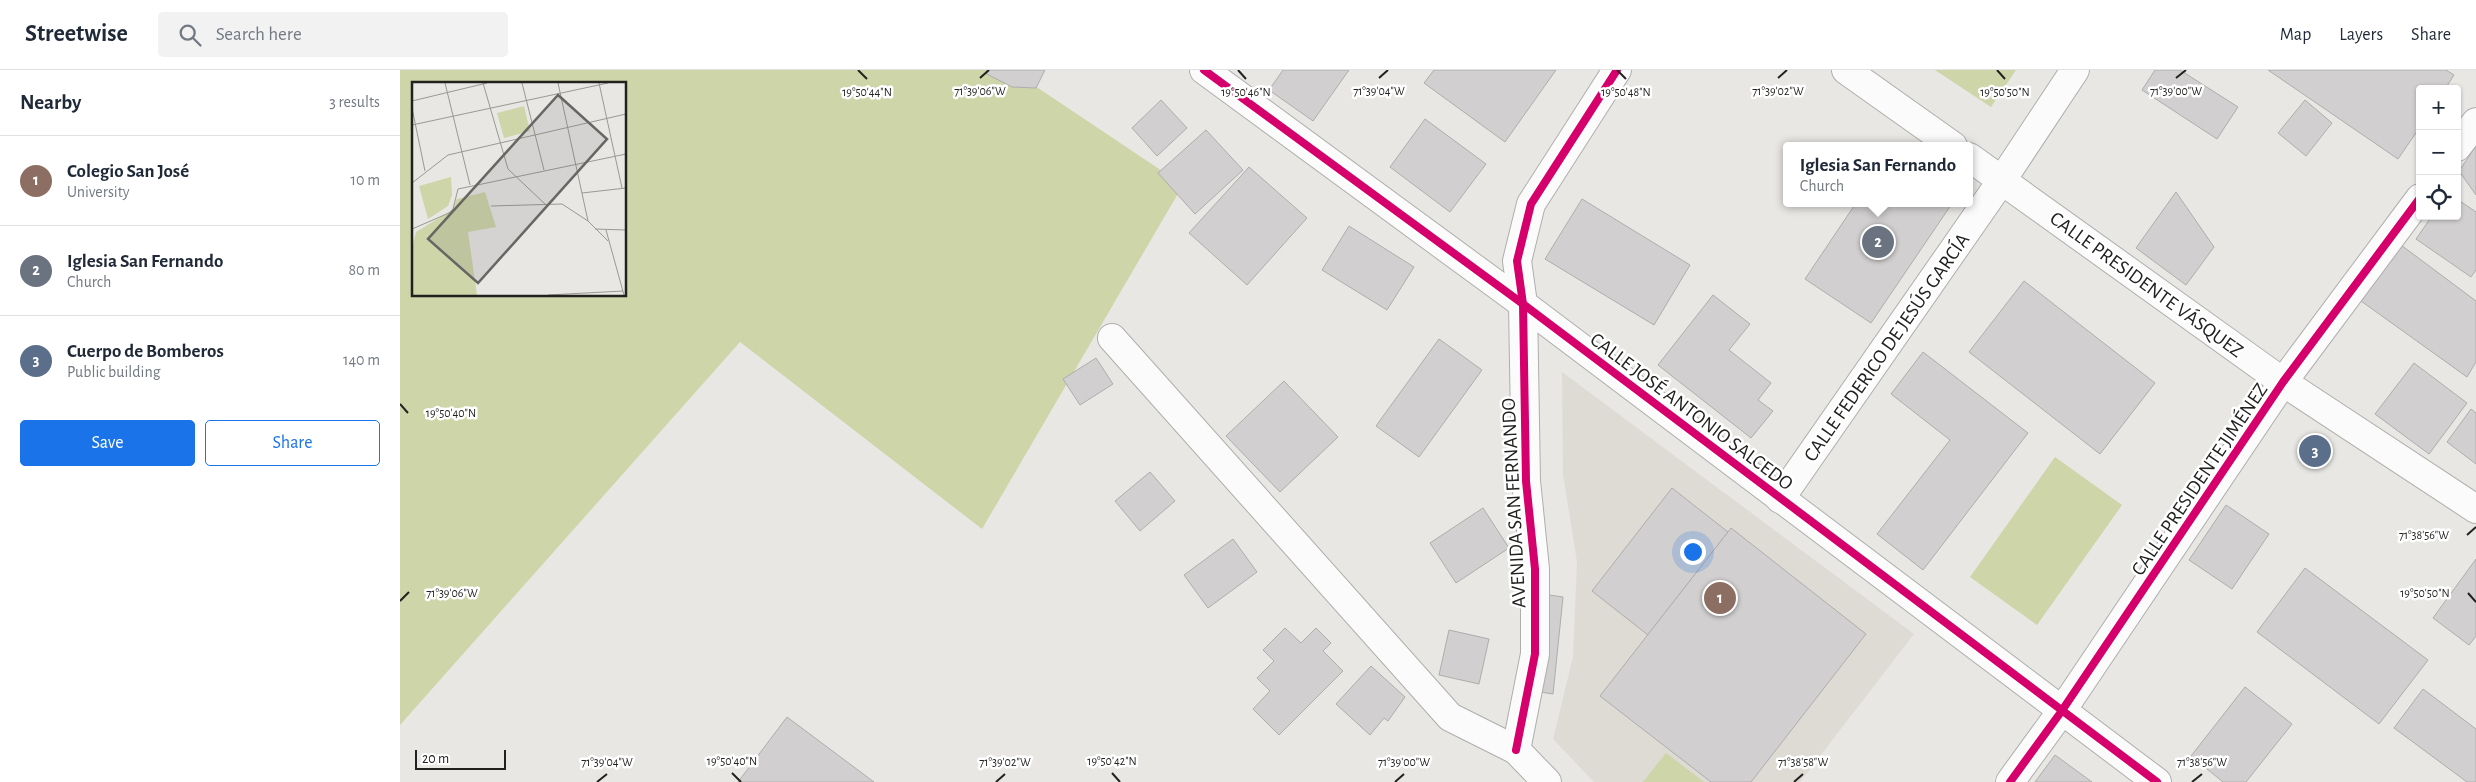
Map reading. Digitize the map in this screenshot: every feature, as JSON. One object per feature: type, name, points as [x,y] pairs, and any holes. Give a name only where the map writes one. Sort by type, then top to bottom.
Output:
[{"type":"street","name":"CALLE JOSÉ ANTONIO SALCEDO","points":[[1204,70],[1523,304],[2156,782]]},
{"type":"street","name":"AVENIDA SAN FERNANDO","points":[[1516,750],[1534,654],[1535,569],[1526,481],[1523,304],[1517,261],[1531,204],[1616,70]]},
{"type":"street","points":[[1846,70],[1947,142]]},
{"type":"street","name":"CALLE FEDERICO DE JESÚS GARCÍA","points":[[1780,499],[2002,180],[2075,70]]},
{"type":"street","points":[[2461,142],[2476,122]]},
{"type":"street","name":"CALLE PRESIDENTE VÁSQUEZ","points":[[1973,160],[2283,382],[2476,509]]},
{"type":"street","name":"CALLE PRESIDENTE JIMÉNEZ","points":[[2010,782],[2062,712],[2283,382],[2416,203]]},
{"type":"street","points":[[1112,338],[1450,717],[1516,750],[1547,782]]},
{"type":"shaded area","points":[[1562,372],[1914,634],[1800,782],[1594,782],[1553,739],[1573,657],[1577,562],[1563,474]]},
{"type":"green space","points":[[400,70],[1011,70],[1183,185],[982,529],[740,342],[400,725]]},
{"type":"green space","points":[[1935,70],[2016,70],[1991,107]]},
{"type":"green space","points":[[2055,457],[2122,505],[2037,625],[1970,577]]},
{"type":"green space","points":[[1666,753],[1704,782],[1643,782]]},
{"type":"building","points":[[987,70],[1045,70],[1036,88],[1012,87],[985,73]]},
{"type":"building","points":[[1283,70],[1349,70],[1313,121],[1269,90]]},
{"type":"building","points":[[1434,70],[1556,70],[1505,142],[1424,83]]},
{"type":"building","points":[[2155,70],[2180,70],[2238,107],[2217,139],[2142,90]]},
{"type":"building","points":[[2268,70],[2446,70],[2454,75],[2448,85],[2416,85],[2416,133],[2398,159]]},
{"type":"building","points":[[1161,100],[1187,128],[1157,156],[1132,128]]},
{"type":"building","points":[[2305,100],[2332,123],[2306,156],[2278,133]]},
{"type":"building","points":[[1425,119],[1486,164],[1450,212],[1390,167]]},
{"type":"building","points":[[1206,130],[1243,170],[1195,214],[1158,173]]},
{"type":"building","points":[[2476,146],[2476,195],[2461,174],[2461,168]]},
{"type":"building","points":[[1249,167],[1307,218],[1247,285],[1189,233]]},
{"type":"building","points":[[2176,192],[2214,247],[2186,285],[2136,248]]},
{"type":"building","points":[[1582,199],[1690,265],[1654,325],[1545,259]]},
{"type":"building","points":[[2461,202],[2476,212],[2476,270],[2471,277],[2416,239],[2429,220],[2461,220]]},
{"type":"building","points":[[1853,207],[1950,207],[1871,323],[1805,279]]},
{"type":"building","points":[[1349,226],[1414,267],[1387,310],[1322,270]]},
{"type":"building","points":[[2401,245],[2476,301],[2476,362],[2467,377],[2361,301]]},
{"type":"building","points":[[2024,281],[2155,383],[2100,454],[1969,352]]},
{"type":"building","points":[[1713,295],[1750,324],[1729,350],[1771,383],[1758,400],[1773,411],[1751,438],[1658,365]]},
{"type":"building","points":[[1439,339],[1482,370],[1419,457],[1376,426]]},
{"type":"building","points":[[1923,352],[2028,433],[1923,570],[1877,534],[1950,440],[1891,394]]},
{"type":"building","points":[[1096,358],[1113,384],[1080,405],[1063,379]]},
{"type":"building","points":[[2414,363],[2467,403],[2429,454],[2375,414]]},
{"type":"building","points":[[1284,381],[1338,437],[1280,492],[1226,436]]},
{"type":"building","points":[[2471,409],[2476,413],[2476,464],[2447,442]]},
{"type":"building","points":[[1150,472],[1175,501],[1140,531],[1115,501]]},
{"type":"building","points":[[1672,488],[1728,532],[1648,635],[1592,591]]},
{"type":"building","points":[[2226,505],[2269,534],[2232,589],[2189,560]]},
{"type":"building","points":[[1483,508],[1509,548],[1456,583],[1430,543]]},
{"type":"building","points":[[1731,528],[1866,634],[1751,782],[1711,782],[1600,696]]},
{"type":"building","points":[[1233,539],[1257,572],[1208,608],[1184,575]]},
{"type":"building","points":[[2476,559],[2476,636],[2469,645],[2433,618]]},
{"type":"building","points":[[2305,568],[2428,660],[2379,724],[2257,632]]},
{"type":"building","points":[[1549,595],[1563,597],[1553,694],[1540,692]]},
{"type":"building","points":[[1285,628],[1301,643],[1316,628],[1331,643],[1323,651],[1343,671],[1279,735],[1253,709],[1270,691],[1257,678],[1274,661],[1263,650]]},
{"type":"building","points":[[1449,630],[1489,639],[1479,684],[1439,675]]},
{"type":"building","points":[[1371,666],[1405,697],[1388,721],[1384,718],[1370,735],[1336,704]]},
{"type":"building","points":[[2245,687],[2292,724],[2246,782],[2223,782],[2191,756]]},
{"type":"building","points":[[2423,689],[2476,729],[2476,782],[2467,782],[2394,728]]},
{"type":"building","points":[[787,717],[874,782],[738,782]]},
{"type":"building","points":[[2055,755],[2092,782],[2035,782]]},
{"type":"cycle path","points":[[1204,70],[1523,304],[2157,782]]},
{"type":"cycle path","points":[[1516,750],[1535,654],[1535,569],[1526,481],[1523,304],[1517,261],[1531,204],[1617,70]]},
{"type":"cycle path","points":[[2010,782],[2061,712],[2283,382],[2416,203]]},
{"type":"place","name":"Iglesia San Fernando","points":[[1878,242]]},
{"type":"place","name":"Cuerpo de Bomberos","points":[[2315,451]]},
{"type":"place","name":"Colegio San José","points":[[1720,598]]}]
